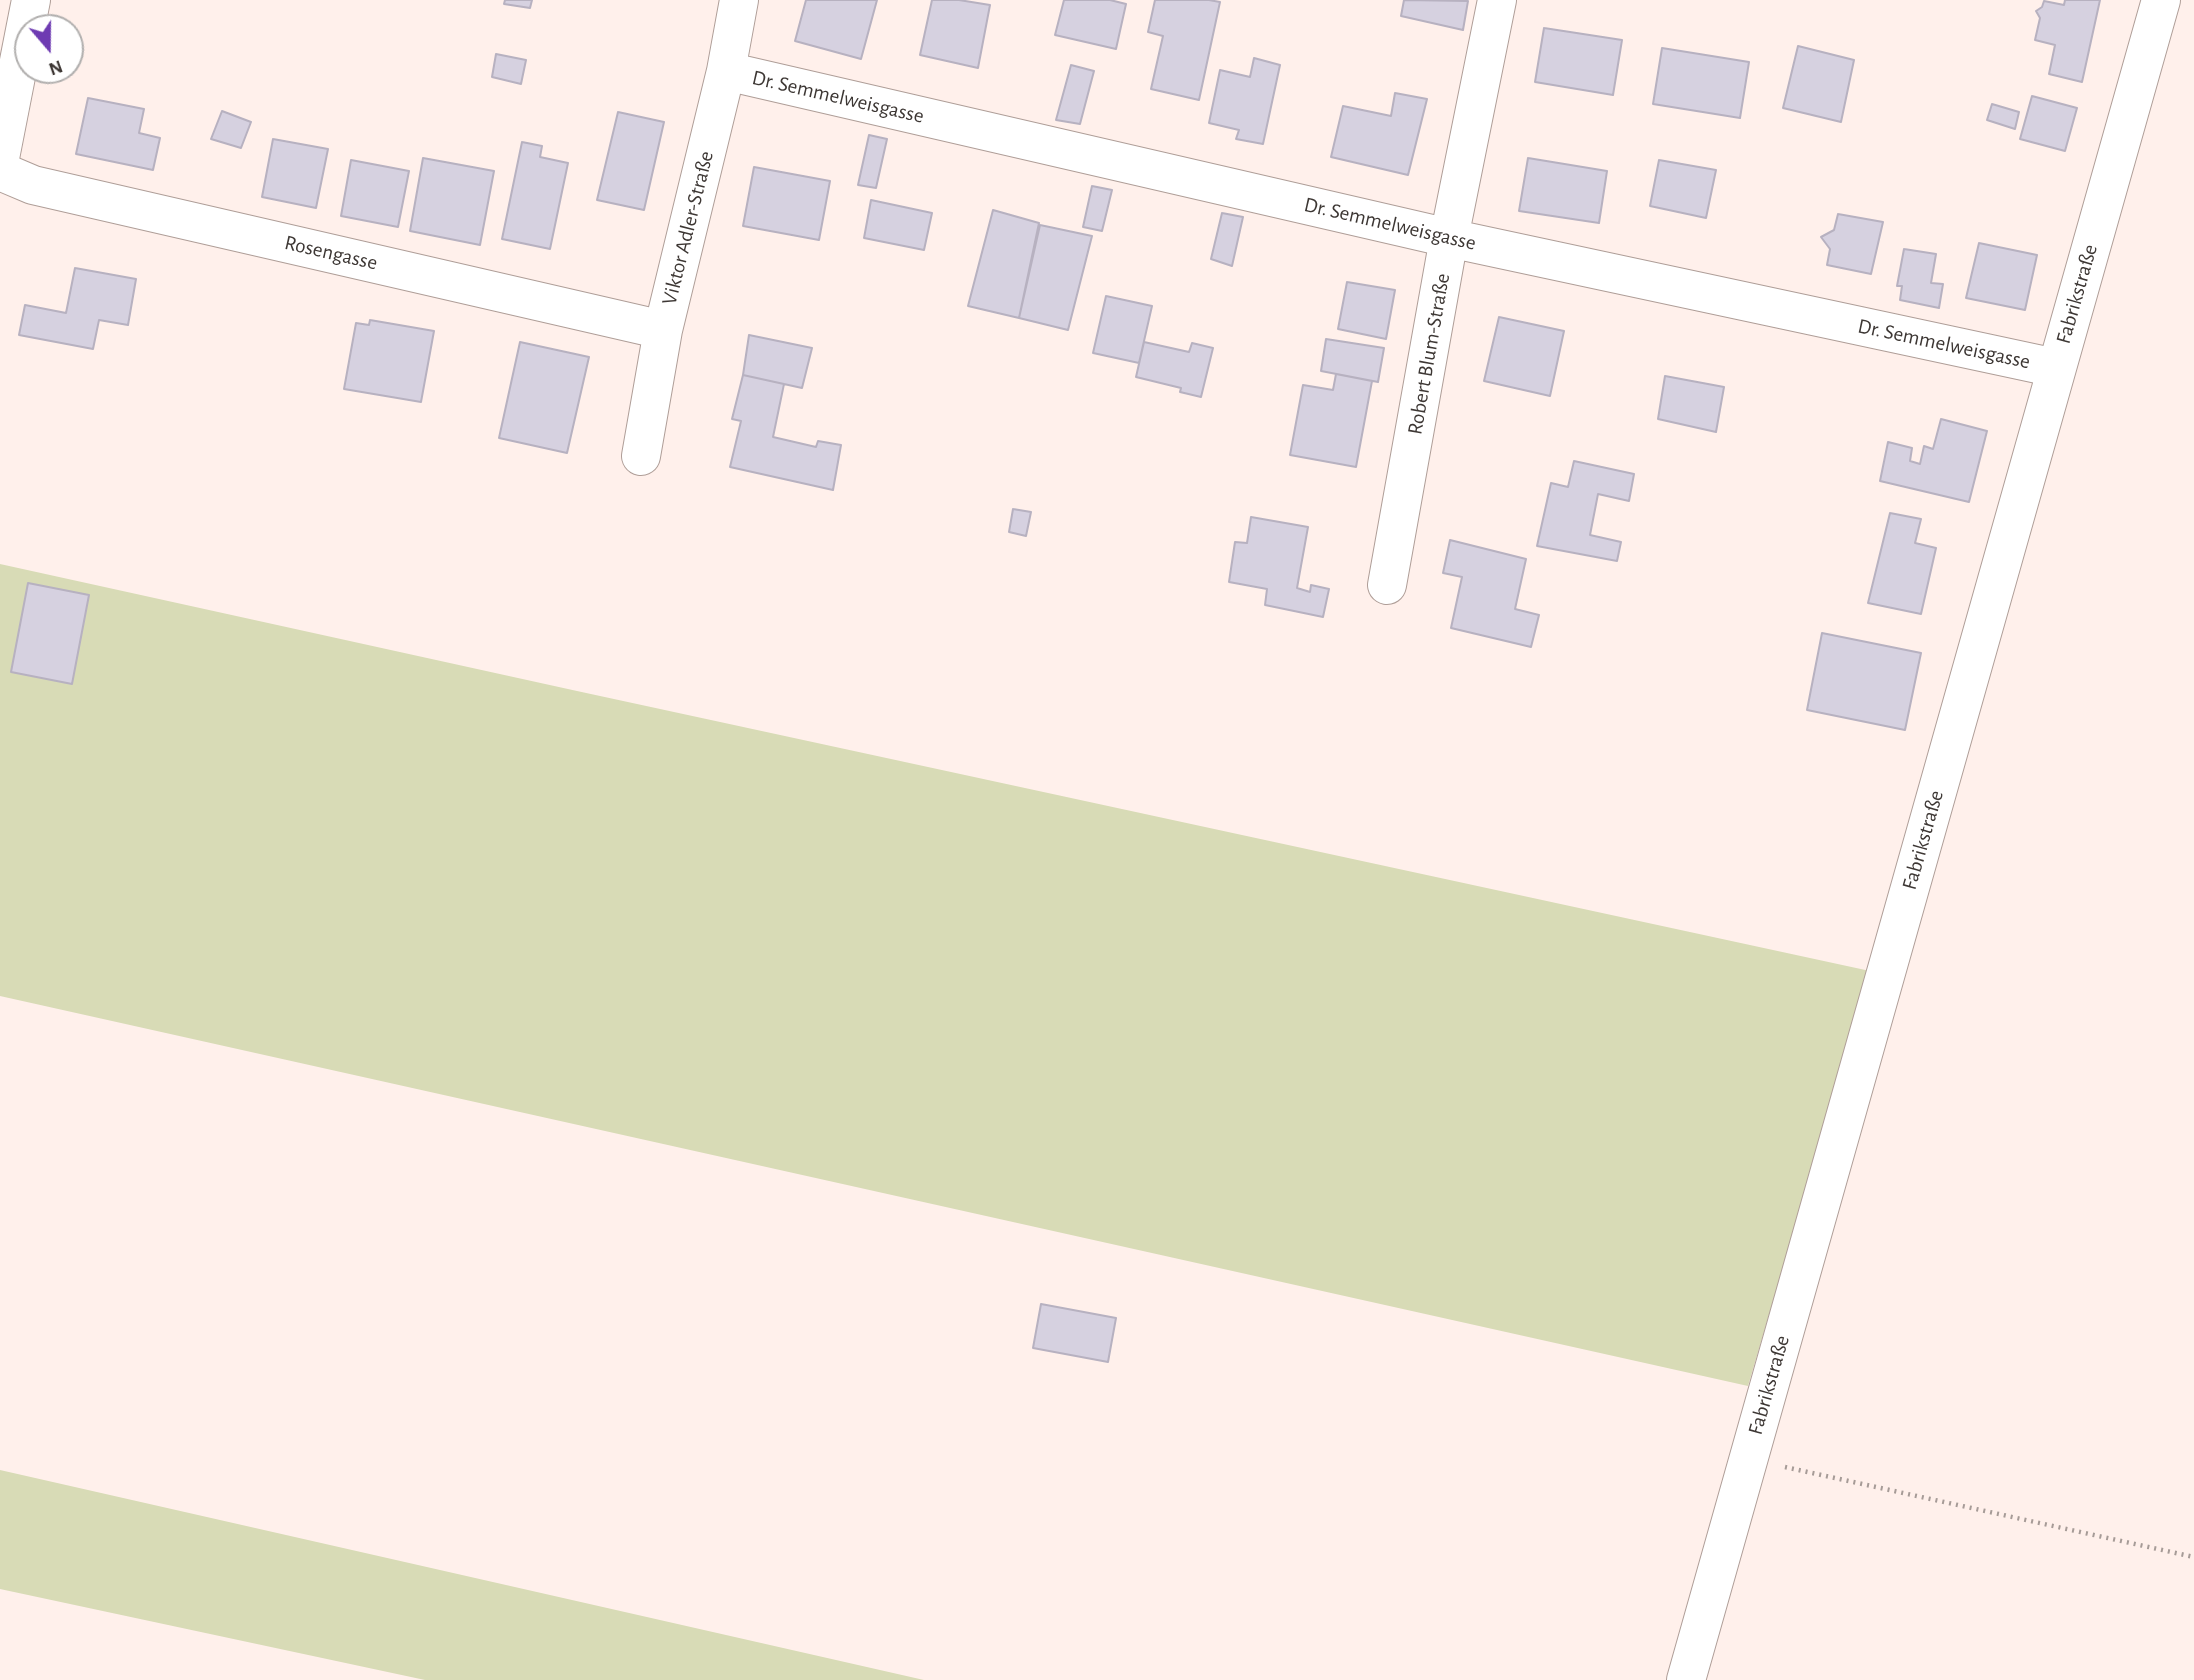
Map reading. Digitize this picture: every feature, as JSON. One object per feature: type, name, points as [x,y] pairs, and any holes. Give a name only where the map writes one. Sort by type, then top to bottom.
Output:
[{"type":"street","points":[[0,159],[31,0]]},
{"type":"street","name":"Viktor Adler-Straße","points":[[641,456],[663,330],[726,71],[739,0]]},
{"type":"street","name":"Robert Blum-Straße","points":[[1387,585],[1449,238],[1497,0]]},
{"type":"street","name":"Fabrikstraße","points":[[1686,1680],[2161,0]]},
{"type":"street","name":"Dr. Semmelweisgasse","points":[[726,71],[1449,238],[2056,368]]},
{"type":"street","name":"Rosengasse","points":[[0,171],[33,185],[663,330]]},
{"type":"path","points":[[1748,1459],[2194,1557]]},
{"type":"green space","points":[[0,564],[1870,971],[1748,1386],[0,996]]},
{"type":"green space","points":[[0,1470],[924,1680],[425,1680],[0,1589]]},
{"type":"building","points":[[505,0],[532,0],[530,8],[504,4]]},
{"type":"building","points":[[806,0],[877,0],[861,59],[795,41]]},
{"type":"building","points":[[932,0],[959,0],[990,5],[978,68],[920,55]]},
{"type":"building","points":[[1064,0],[1110,0],[1126,4],[1116,49],[1055,35]]},
{"type":"building","points":[[1155,0],[1220,2],[1199,100],[1151,89],[1163,36],[1148,32]]},
{"type":"building","points":[[1404,0],[1468,1],[1463,30],[1401,16]]},
{"type":"building","points":[[2065,0],[2100,0],[2082,82],[2049,74],[2055,45],[2035,40],[2040,18],[2036,11],[2042,7],[2044,1],[2064,5]]},
{"type":"building","points":[[1544,28],[1622,40],[1613,95],[1535,82]]},
{"type":"building","points":[[1798,46],[1854,60],[1841,122],[1783,108]]},
{"type":"building","points":[[1662,48],[1749,62],[1740,118],[1653,104]]},
{"type":"building","points":[[496,54],[526,60],[521,84],[492,77]]},
{"type":"building","points":[[1254,58],[1280,65],[1263,144],[1236,139],[1239,130],[1209,123],[1220,70],[1250,77]]},
{"type":"building","points":[[1071,65],[1094,71],[1080,124],[1056,120]]},
{"type":"building","points":[[1395,93],[1427,99],[1408,175],[1331,157],[1343,106],[1391,116]]},
{"type":"building","points":[[2032,96],[2077,108],[2065,151],[2020,139]]},
{"type":"building","points":[[88,98],[144,109],[139,133],[160,138],[153,170],[76,154]]},
{"type":"building","points":[[1992,104],[2019,112],[2015,129],[1987,120]]},
{"type":"building","points":[[222,111],[251,122],[241,148],[211,139]]},
{"type":"building","points":[[618,112],[664,122],[644,210],[597,200]]},
{"type":"building","points":[[869,135],[887,139],[876,188],[858,185]]},
{"type":"building","points":[[273,139],[328,149],[316,208],[262,197]]},
{"type":"building","points":[[522,142],[542,146],[540,157],[568,163],[550,249],[502,239]]},
{"type":"building","points":[[423,158],[494,171],[480,245],[410,231]]},
{"type":"building","points":[[1528,158],[1607,171],[1599,223],[1519,211]]},
{"type":"building","points":[[351,160],[409,171],[398,227],[341,216]]},
{"type":"building","points":[[1659,160],[1716,170],[1706,218],[1650,206]]},
{"type":"building","points":[[754,167],[830,181],[819,240],[743,226]]},
{"type":"building","points":[[1092,186],[1112,190],[1102,231],[1083,227]]},
{"type":"building","points":[[871,200],[932,213],[924,250],[864,238]]},
{"type":"building","points":[[993,210],[1039,223],[1019,318],[968,306]]},
{"type":"building","points":[[1222,213],[1243,217],[1232,266],[1211,259]]},
{"type":"building","points":[[1838,214],[1883,222],[1871,274],[1827,265],[1830,249],[1821,237],[1834,230]]},
{"type":"building","points":[[1040,225],[1092,236],[1068,330],[1019,318]]},
{"type":"building","points":[[1979,243],[2037,255],[2025,310],[1966,298]]},
{"type":"building","points":[[1904,249],[1936,254],[1931,283],[1943,284],[1939,308],[1900,300],[1902,286],[1897,286]]},
{"type":"building","points":[[75,268],[136,279],[128,325],[99,320],[93,349],[19,335],[25,305],[66,313]]},
{"type":"building","points":[[1347,282],[1395,290],[1386,339],[1338,329]]},
{"type":"building","points":[[1106,296],[1152,306],[1139,363],[1093,353]]},
{"type":"building","points":[[1499,317],[1564,331],[1550,396],[1484,381]]},
{"type":"building","points":[[370,320],[434,331],[421,402],[344,389],[356,323],[369,325]]},
{"type":"building","points":[[749,335],[812,348],[802,388],[743,375]]},
{"type":"building","points":[[1326,339],[1384,348],[1378,382],[1321,371]]},
{"type":"building","points":[[520,342],[589,357],[567,453],[499,438]]},
{"type":"building","points":[[1144,342],[1189,352],[1192,343],[1213,348],[1201,397],[1180,392],[1181,388],[1136,377]]},
{"type":"building","points":[[1336,374],[1372,381],[1356,467],[1290,455],[1303,385],[1333,390]]},
{"type":"building","points":[[743,375],[784,384],[773,437],[816,447],[818,441],[841,445],[833,490],[730,467],[741,421],[732,419]]},
{"type":"building","points":[[1665,376],[1724,387],[1716,432],[1658,419]]},
{"type":"building","points":[[1941,419],[1987,431],[1969,502],[1880,481],[1888,442],[1912,448],[1910,461],[1920,464],[1924,446],[1933,449]]},
{"type":"building","points":[[1574,461],[1634,474],[1629,501],[1598,494],[1590,535],[1621,542],[1617,561],[1537,546],[1551,483],[1568,487]]},
{"type":"building","points":[[1013,509],[1031,512],[1026,536],[1009,532]]},
{"type":"building","points":[[1890,513],[1921,519],[1915,543],[1936,548],[1921,614],[1868,603]]},
{"type":"building","points":[[1251,517],[1308,527],[1297,588],[1310,592],[1311,585],[1329,589],[1323,617],[1265,605],[1267,589],[1229,582],[1235,542],[1247,543]]},
{"type":"building","points":[[1450,540],[1526,559],[1515,609],[1539,615],[1531,647],[1451,628],[1462,577],[1443,573]]},
{"type":"building","points":[[28,583],[89,595],[72,684],[11,672]]},
{"type":"building","points":[[1822,633],[1921,653],[1905,730],[1807,710]]},
{"type":"building","points":[[1041,1304],[1116,1318],[1108,1362],[1033,1348]]}]
